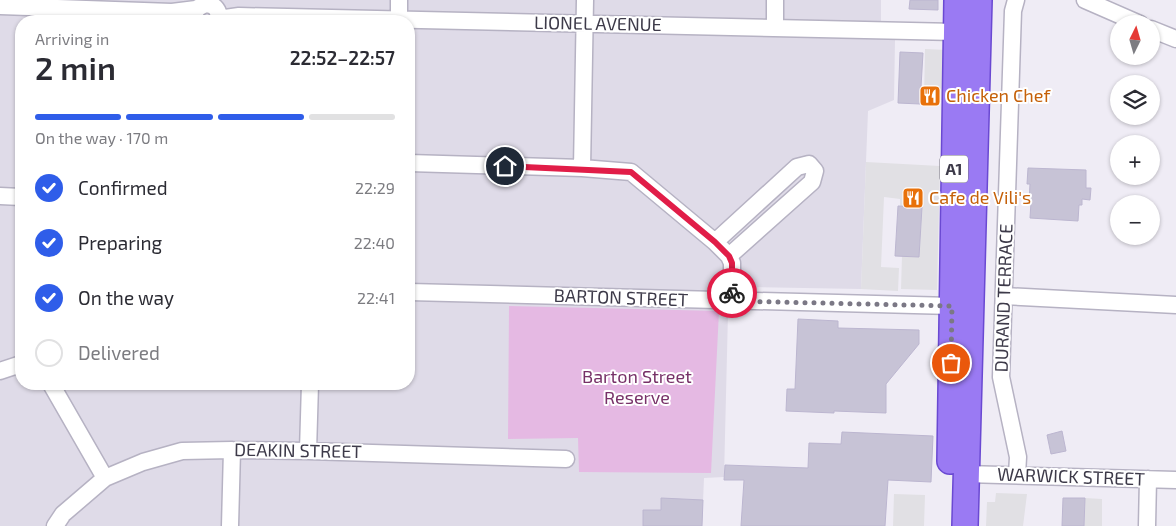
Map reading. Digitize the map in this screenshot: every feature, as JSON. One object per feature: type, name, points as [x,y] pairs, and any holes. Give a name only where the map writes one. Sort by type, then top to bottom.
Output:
[{"type":"highway","name":"A1","points":[[957,0],[952,306],[958,474],[965,526]]},
{"type":"highway","name":"A1","points":[[948,526],[958,474],[979,0]]},
{"type":"street","points":[[399,0],[399,15]]},
{"type":"street","points":[[582,168],[586,0]]},
{"type":"street","points":[[775,0],[775,28]]},
{"type":"street","name":"DURAND TERRACE","points":[[1016,0],[1013,11],[1001,376],[1018,456],[1017,476]]},
{"type":"street","points":[[1087,0],[1120,15]]},
{"type":"street","name":"LIONEL AVENUE","points":[[0,6],[17,3],[172,12],[206,11],[233,15]]},
{"type":"street","name":"LIONEL AVENUE","points":[[415,19],[956,32]]},
{"type":"street","points":[[1160,32],[1176,39]]},
{"type":"street","points":[[415,163],[582,168],[631,172],[715,242],[729,256],[732,263],[732,301]]},
{"type":"street","points":[[715,242],[797,168],[809,164],[815,171],[812,182],[729,256]]},
{"type":"street","points":[[0,196],[15,197]]},
{"type":"street","name":"BARTON STREET","points":[[415,292],[952,306]]},
{"type":"street","points":[[1004,296],[1176,305]]},
{"type":"street","points":[[0,371],[15,366]]},
{"type":"street","points":[[54,390],[105,478]]},
{"type":"street","points":[[308,451],[310,390]]},
{"type":"street","points":[[230,526],[232,450]]},
{"type":"street","name":"DEAKIN STREET","points":[[55,526],[63,514],[105,478],[143,462],[182,451],[308,451],[566,459]]},
{"type":"street","name":"WARWICK STREET","points":[[958,474],[1176,480]]},
{"type":"street","points":[[1147,526],[1148,479]]},
{"type":"shaded area","points":[[0,0],[881,0],[881,23],[895,40],[894,100],[868,111],[861,289],[747,287],[728,313],[724,477],[704,478],[702,526],[0,526]]},
{"type":"shaded area","points":[[925,49],[947,50],[946,100],[924,100]]},
{"type":"shaded area","points":[[866,162],[940,166],[937,290],[901,289],[902,256],[919,257],[921,208],[900,206],[900,199],[884,197],[881,267],[899,268],[898,291],[861,289]]},
{"type":"shaded area","points":[[996,493],[1027,494],[1023,526],[986,526],[987,502],[995,502]]},
{"type":"shaded area","points":[[894,494],[925,495],[924,526],[893,526]]},
{"type":"shaded area","points":[[1085,498],[1102,499],[1102,526],[1084,526]]},
{"type":"green space","name":"Barton Street Reserve","points":[[509,306],[719,311],[711,473],[579,472],[578,438],[508,439]]},
{"type":"building","points":[[910,0],[938,0],[938,10],[909,9]]},
{"type":"building","points":[[900,52],[923,53],[920,104],[898,103]]},
{"type":"building","points":[[1028,168],[1086,170],[1086,188],[1091,188],[1090,200],[1082,199],[1082,205],[1079,205],[1078,221],[1030,218],[1030,184],[1027,184]]},
{"type":"building","points":[[898,206],[922,207],[919,257],[895,256]]},
{"type":"building","points":[[798,319],[838,321],[838,328],[919,330],[919,344],[886,384],[886,413],[786,411],[787,389],[795,389]]},
{"type":"building","points":[[1062,431],[1066,451],[1051,454],[1047,435]]},
{"type":"building","points":[[842,432],[933,436],[931,482],[888,480],[885,526],[741,526],[744,480],[724,480],[725,465],[808,468],[809,443],[841,444]]},
{"type":"building","points":[[661,498],[703,500],[702,526],[643,526],[643,510],[661,510]]},
{"type":"building","points":[[1063,498],[1085,498],[1084,526],[1062,526]]},
{"type":"way so far","points":[[732,293],[732,301],[952,306],[951,363]]},
{"type":"place","name":"Chicken Chef","points":[[930,96]]},
{"type":"place","name":"Cafe de Vili's","points":[[913,198]]},
{"type":"route","points":[[505,166],[582,168],[631,172],[715,242],[729,256],[732,263],[732,293]]}]
